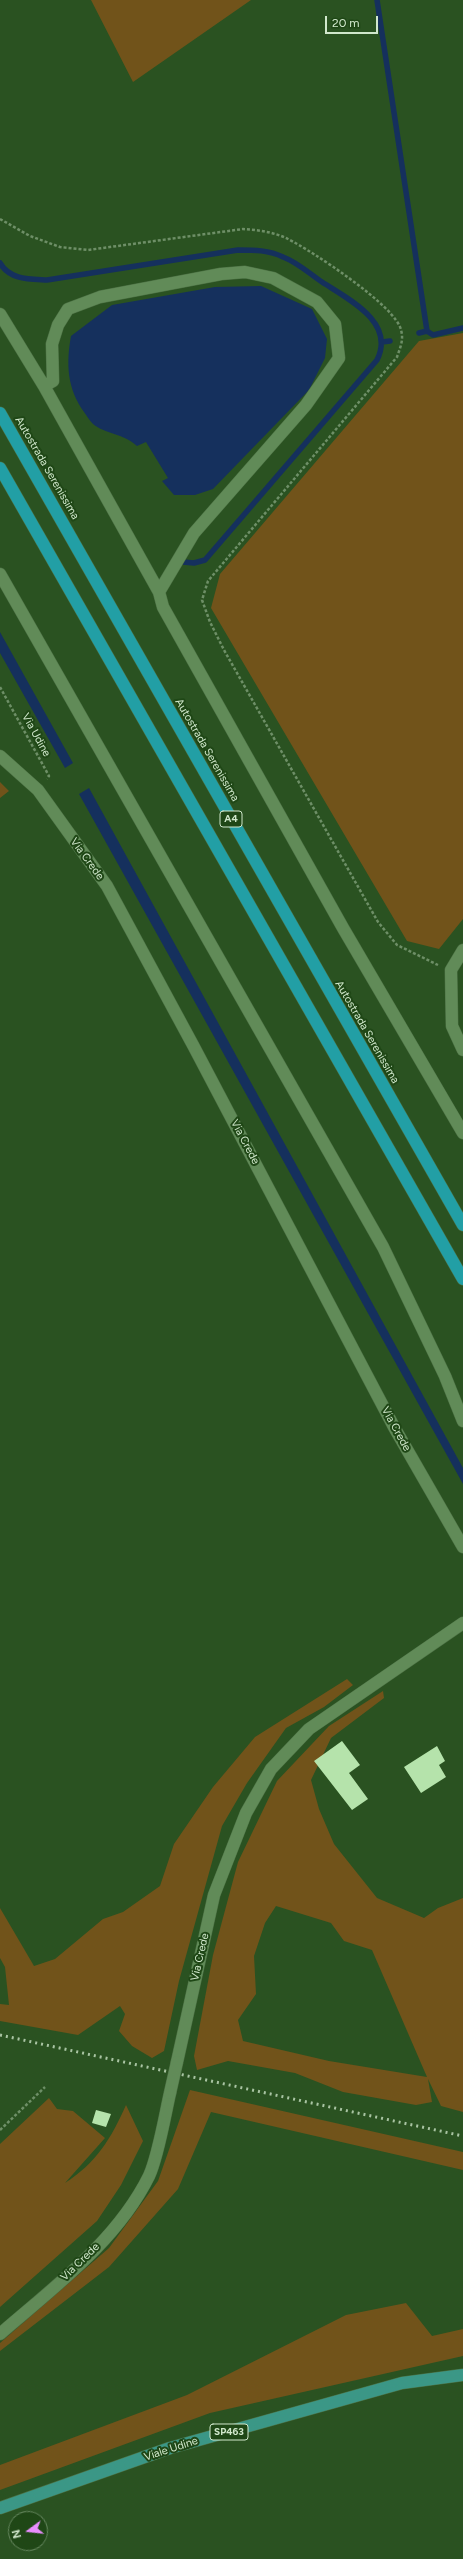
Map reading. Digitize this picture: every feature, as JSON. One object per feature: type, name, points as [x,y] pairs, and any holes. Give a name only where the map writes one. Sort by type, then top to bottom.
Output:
[{"type":"highway","name":"Autostrada Serenissima","points":[[0,413],[463,1225]]},
{"type":"highway","name":"A4","points":[[0,468],[463,1279]]},
{"type":"main road","name":"Viale Udine","points":[[0,2508],[170,2448],[402,2383],[463,2375]]},
{"type":"street","points":[[44,386],[53,381],[52,344],[58,325],[68,309],[100,297],[221,274],[245,272],[273,278],[317,302],[335,324],[339,358],[306,406],[194,533],[159,592]]},
{"type":"street","points":[[0,314],[44,386],[159,592],[166,614],[342,928],[463,1133]]},
{"type":"street","points":[[0,574],[383,1247],[445,1376],[463,1422]]},
{"type":"street","name":"Via Crede","points":[[0,756],[38,790],[107,886],[194,1047],[394,1427],[463,1547]]},
{"type":"street","points":[[463,950],[451,970],[452,1026],[463,1050]]},
{"type":"street","name":"Via Crede","points":[[0,2334],[81,2263],[125,2217],[150,2174],[170,2093],[214,1895],[246,1813],[271,1769],[309,1729],[463,1623]]},
{"type":"path","points":[[0,219],[30,236],[60,247],[88,250],[243,229],[263,230],[287,238],[334,268],[390,311],[401,329],[402,344],[397,357],[208,581],[202,600],[210,622],[224,650],[378,922],[397,945],[423,959],[451,970]]},
{"type":"path","name":"Via Udine","points":[[0,687],[49,776],[38,790]]},
{"type":"path","points":[[0,2130],[45,2087]]},
{"type":"shaded area","points":[[91,0],[251,0],[133,82]]},
{"type":"shaded area","points":[[463,333],[463,919],[439,949],[407,941],[211,608],[220,574],[419,341]]},
{"type":"shaded area","points":[[0,782],[9,791],[0,798]]},
{"type":"shaded area","points":[[347,1679],[353,1685],[324,1707],[286,1728],[247,1783],[222,1826],[179,1981],[164,2051],[152,2058],[132,2046],[119,2031],[125,2014],[120,2006],[78,2035],[0,2021],[0,2004],[9,2005],[5,1967],[0,1958],[0,1908],[34,1966],[55,1959],[103,1919],[123,1912],[160,1886],[174,1844],[213,1787],[255,1737]]},
{"type":"shaded area","points":[[383,1691],[384,1698],[331,1738],[311,1780],[319,1809],[334,1844],[377,1898],[424,1918],[438,1908],[463,1898],[463,2112],[441,2106],[428,2079],[432,2102],[416,2105],[343,2092],[295,2073],[228,2061],[197,2070],[194,2056],[213,1955],[238,1862],[277,1781],[329,1726]],"holes":[[[276,1906],[331,1923],[344,1941],[372,1950],[427,2077],[329,2061],[243,2041],[238,2020],[256,1994],[254,1956],[265,1923]]]},
{"type":"shaded area","points":[[190,2090],[463,2152],[463,2170],[211,2112],[178,2189],[109,2267],[0,2351],[0,2343],[109,2248],[158,2181]]},
{"type":"shaded area","points":[[49,2098],[57,2109],[73,2111],[105,2138],[65,2183],[86,2167],[102,2149],[126,2105],[143,2141],[121,2185],[97,2221],[0,2307],[0,2144]]},
{"type":"shaded area","points":[[406,2303],[432,2336],[463,2329],[463,2356],[210,2413],[0,2490],[0,2465],[187,2395],[346,2315]]},
{"type":"water","points":[[261,286],[312,309],[327,339],[325,358],[309,390],[213,489],[195,495],[174,495],[162,481],[168,478],[146,442],[137,446],[126,438],[103,430],[93,424],[78,403],[69,376],[69,346],[71,336],[112,305],[215,287]]},
{"type":"water","points":[[0,632],[73,763],[65,768],[0,653]]},
{"type":"water","points":[[89,788],[463,1468],[463,1484],[79,794]]},
{"type":"building","points":[[342,1741],[360,1765],[349,1773],[368,1799],[352,1810],[314,1761]]},
{"type":"building","points":[[437,1746],[445,1761],[439,1765],[446,1777],[421,1793],[404,1767]]},
{"type":"building","points":[[96,2110],[111,2114],[106,2127],[92,2123]]},
{"type":"waterway","points":[[377,0],[427,331],[433,335],[463,328]]},
{"type":"waterway","points":[[0,263],[9,273],[20,278],[47,280],[238,250],[256,250],[278,255],[298,265],[356,304],[375,323],[380,334],[381,346],[377,360],[205,560],[194,563],[183,562]]},
{"type":"waterway","points":[[419,333],[427,331]]},
{"type":"waterway","points":[[382,342],[390,341]]},
{"type":"railway","points":[[0,2035],[463,2136]]}]
